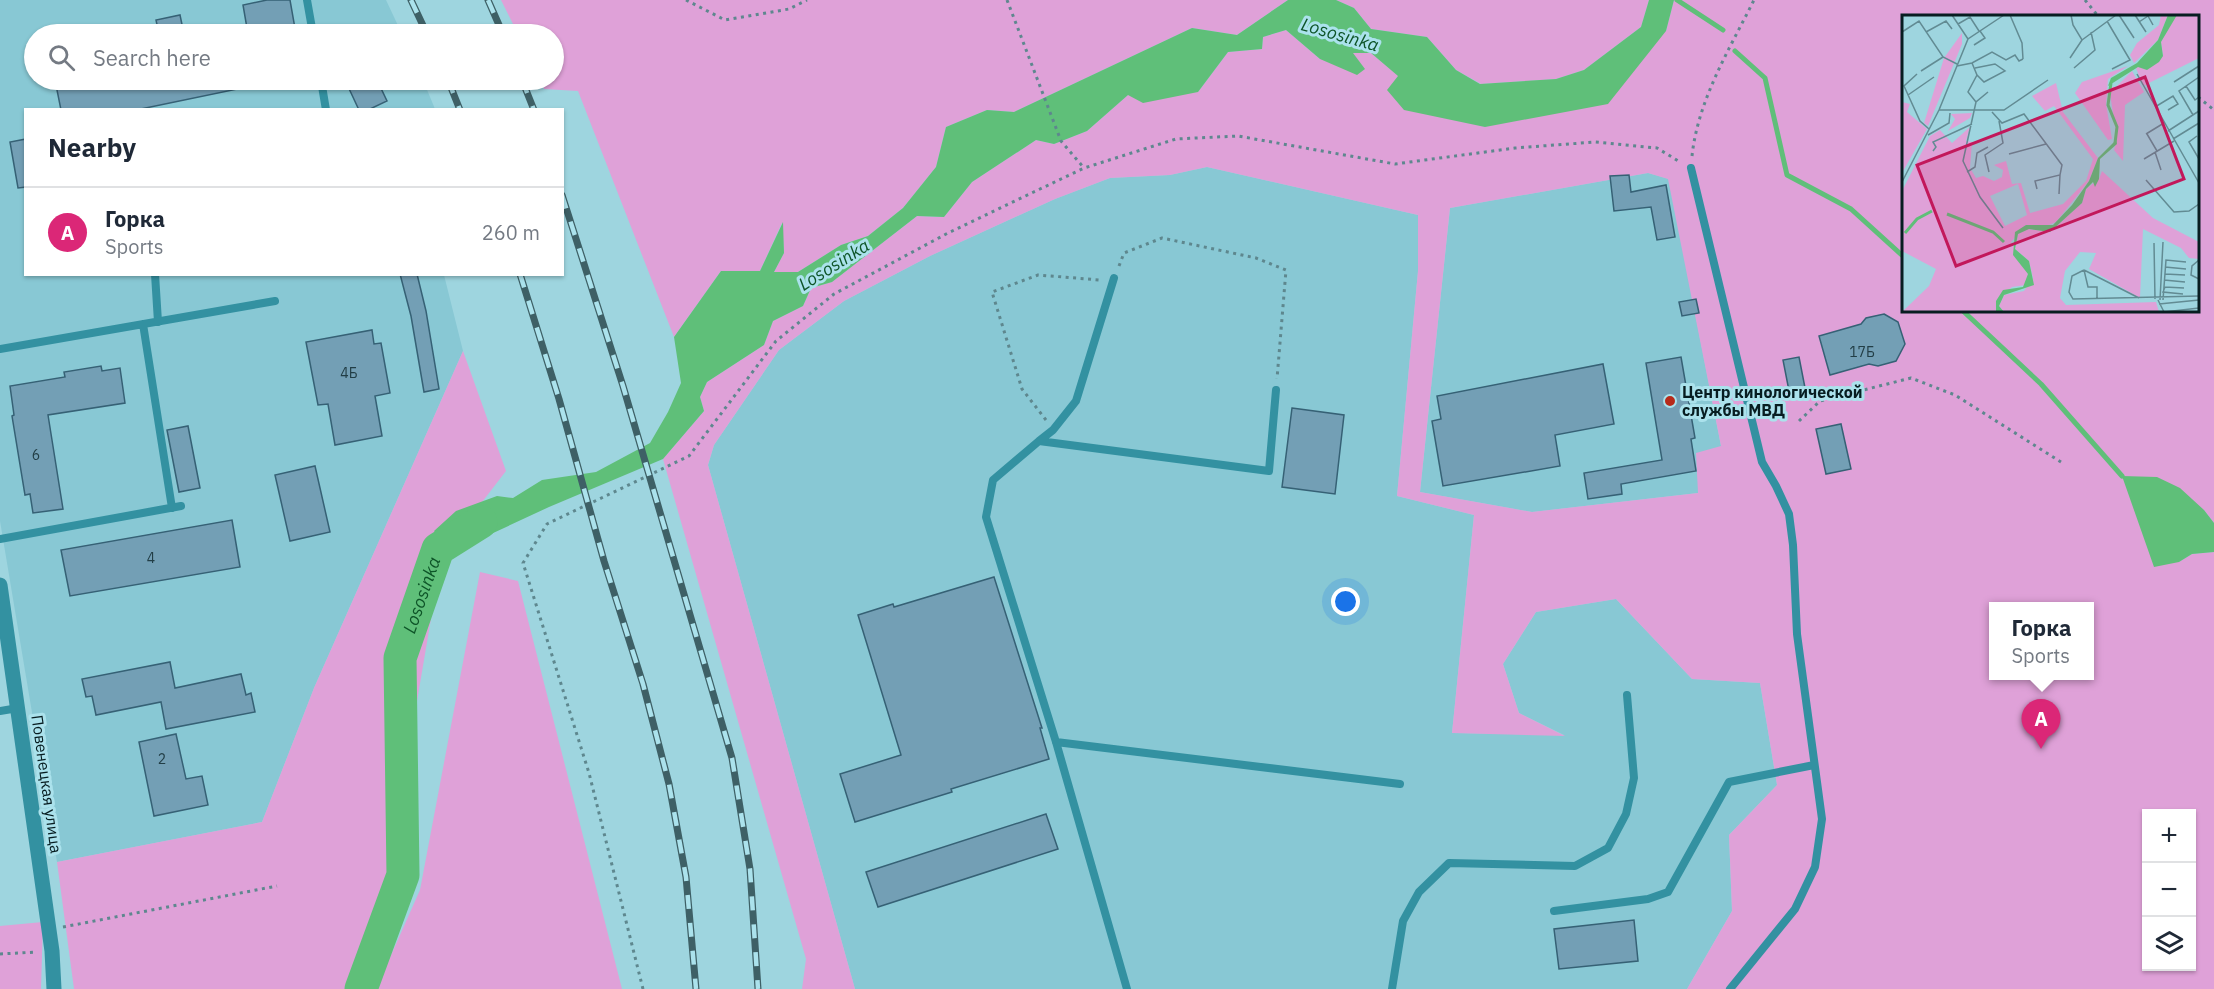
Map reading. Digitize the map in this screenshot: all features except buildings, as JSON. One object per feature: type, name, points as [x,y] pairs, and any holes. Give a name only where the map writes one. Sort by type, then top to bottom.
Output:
[{"type":"street","name":"Повенецкая улица","points":[[0,585],[52,951],[54,989]]},
{"type":"lane","points":[[307,0],[311,24]]},
{"type":"lane","points":[[323,90],[326,108]]},
{"type":"lane","points":[[1691,168],[1762,462],[1789,514],[1793,545],[1797,634],[1822,819],[1815,867],[1795,909],[1730,989]]},
{"type":"lane","points":[[155,276],[158,322]]},
{"type":"lane","points":[[1114,278],[1076,401],[1053,430],[993,480],[986,517],[1056,742],[1126,989]]},
{"type":"lane","points":[[0,350],[275,301]]},
{"type":"lane","points":[[0,539],[176,507],[143,324]]},
{"type":"lane","points":[[1039,441],[1269,471],[1276,390]]},
{"type":"lane","points":[[1392,989],[1403,921],[1419,892],[1449,863],[1575,866],[1608,848],[1626,814],[1634,778],[1627,694]]},
{"type":"lane","points":[[0,711],[18,708]]},
{"type":"lane","points":[[1056,742],[1400,784]]},
{"type":"lane","points":[[1554,911],[1648,899],[1668,892],[1729,782],[1814,765]]},
{"type":"path","points":[[686,0],[725,20],[789,9],[807,0]]},
{"type":"path","points":[[1007,0],[1061,141],[1084,168]]},
{"type":"path","points":[[643,989],[589,773],[523,563],[547,524],[689,456],[776,341],[834,294],[948,233],[1084,168],[1176,139],[1238,136],[1395,164],[1515,148],[1595,142],[1657,148],[1691,168],[1694,138],[1712,84],[1754,0]]},
{"type":"path","points":[[2085,0],[2097,15]]},
{"type":"path","points":[[2199,98],[2214,110]]},
{"type":"path","points":[[1053,430],[1022,389],[992,292],[1038,276],[1098,281],[1114,278],[1124,253],[1162,237],[1256,258],[1286,270],[1276,390]]},
{"type":"path","points":[[1799,421],[1820,401],[1911,378],[1955,395],[2061,462]]},
{"type":"path","points":[[49,930],[277,886]]},
{"type":"path","points":[[0,954],[52,951]]},
{"type":"shaded area","points":[[0,0],[386,0],[397,24],[24,24],[24,90],[427,90],[435,108],[24,108],[24,276],[444,276],[463,351],[314,688],[262,822],[57,862],[0,521]]},
{"type":"shaded area","points":[[501,0],[1288,0],[1237,35],[1192,28],[1014,112],[987,110],[946,127],[936,167],[903,208],[868,236],[841,245],[798,272],[774,272],[784,253],[782,223],[760,271],[721,271],[674,337],[578,91],[561,90],[564,90],[564,24],[513,24]]},
{"type":"shaded area","points":[[1336,0],[1649,0],[1641,27],[1584,70],[1556,79],[1481,84],[1456,70],[1427,37],[1371,29],[1354,8]]},
{"type":"shaded area","points":[[1674,0],[2214,0],[2214,523],[2204,510],[2179,562],[2192,554],[2214,552],[2214,989],[1687,989],[1732,911],[1729,835],[1777,785],[1760,683],[1692,679],[1616,599],[1536,612],[1503,664],[1519,713],[1565,736],[1452,733],[1474,515],[1397,496],[1418,271],[1418,215],[1207,167],[1170,175],[1110,178],[1055,199],[930,256],[844,301],[779,350],[714,445],[708,465],[855,989],[802,989],[806,959],[663,459],[704,411],[700,397],[707,382],[764,345],[773,321],[803,306],[811,288],[832,282],[917,216],[944,217],[972,182],[1036,140],[1054,144],[1087,131],[1128,95],[1198,92],[1228,52],[1262,49],[1263,37],[1286,30],[1320,59],[1352,53],[1371,53],[1399,76],[1485,127],[1666,31]],"holes":[[[1648,173],[1668,179],[1721,446],[1696,453],[1698,493],[1532,512],[1420,492],[1450,208]]]},
{"type":"shaded area","points":[[1207,167],[1418,215],[1418,271],[1397,496],[1474,515],[1452,733],[1564,735],[1519,713],[1503,664],[1536,612],[1616,599],[1692,679],[1760,683],[1777,785],[1729,835],[1732,911],[1687,989],[855,989],[708,465],[714,445],[779,350],[844,301],[930,256],[1055,199],[1110,178],[1170,175]]},
{"type":"shaded area","points":[[1648,173],[1669,179],[1721,446],[1698,493],[1532,512],[1420,492],[1450,208]]},
{"type":"shaded area","points":[[463,351],[506,471],[442,554],[388,872],[348,989],[74,989],[57,862],[262,822],[314,688]]},
{"type":"shaded area","points":[[480,572],[518,581],[622,989],[376,989],[420,890]]},
{"type":"shaded area","points":[[43,922],[41,989],[0,989],[0,926]]},
{"type":"water","points":[[1288,0],[1336,0],[1354,8],[1371,29],[1427,37],[1456,70],[1480,84],[1556,79],[1584,70],[1641,27],[1649,0],[1674,0],[1666,31],[1608,104],[1485,127],[1404,110],[1387,90],[1398,76],[1371,53],[1353,53],[1365,69],[1357,75],[1320,59],[1286,30],[1263,37],[1262,49],[1228,52],[1198,92],[1143,103],[1128,95],[1087,131],[1054,144],[1036,140],[972,182],[944,217],[917,216],[832,282],[811,288],[803,306],[773,321],[764,345],[707,382],[700,397],[704,411],[663,459],[549,507],[451,555],[434,531],[456,511],[497,496],[513,498],[542,480],[596,472],[650,443],[681,383],[674,337],[721,271],[760,271],[783,222],[784,253],[774,272],[798,272],[841,245],[868,236],[903,208],[936,167],[946,127],[987,110],[1014,112],[1192,28],[1237,35]]},
{"type":"water","points":[[2122,476],[2157,477],[2180,488],[2204,510],[2214,523],[2214,552],[2192,554],[2179,562],[2154,567]]},
{"type":"waterway","points":[[1677,0],[1723,30]]},
{"type":"waterway","points":[[1735,51],[1765,78],[1787,175],[1851,209],[1902,255]]},
{"type":"waterway","points":[[1964,312],[2041,384],[2122,476]]},
{"type":"waterway","name":"Lososinka","points":[[361,989],[403,875],[400,658],[438,549],[481,522]]},
{"type":"railway","points":[[411,0],[422,24]]},
{"type":"railway","points":[[488,0],[499,24]]},
{"type":"railway","points":[[452,90],[459,108]]},
{"type":"railway","points":[[526,90],[533,108]]},
{"type":"railway","points":[[564,201],[623,386],[732,758],[750,869],[758,989]]},
{"type":"railway","points":[[521,276],[559,399],[604,561],[643,684],[669,784],[686,877],[696,989]]},
{"type":"place","name":"Центр кинологической службы МВД","points":[[1670,401]]},
{"type":"place","name":"Горка","points":[[2041,749]]}]
